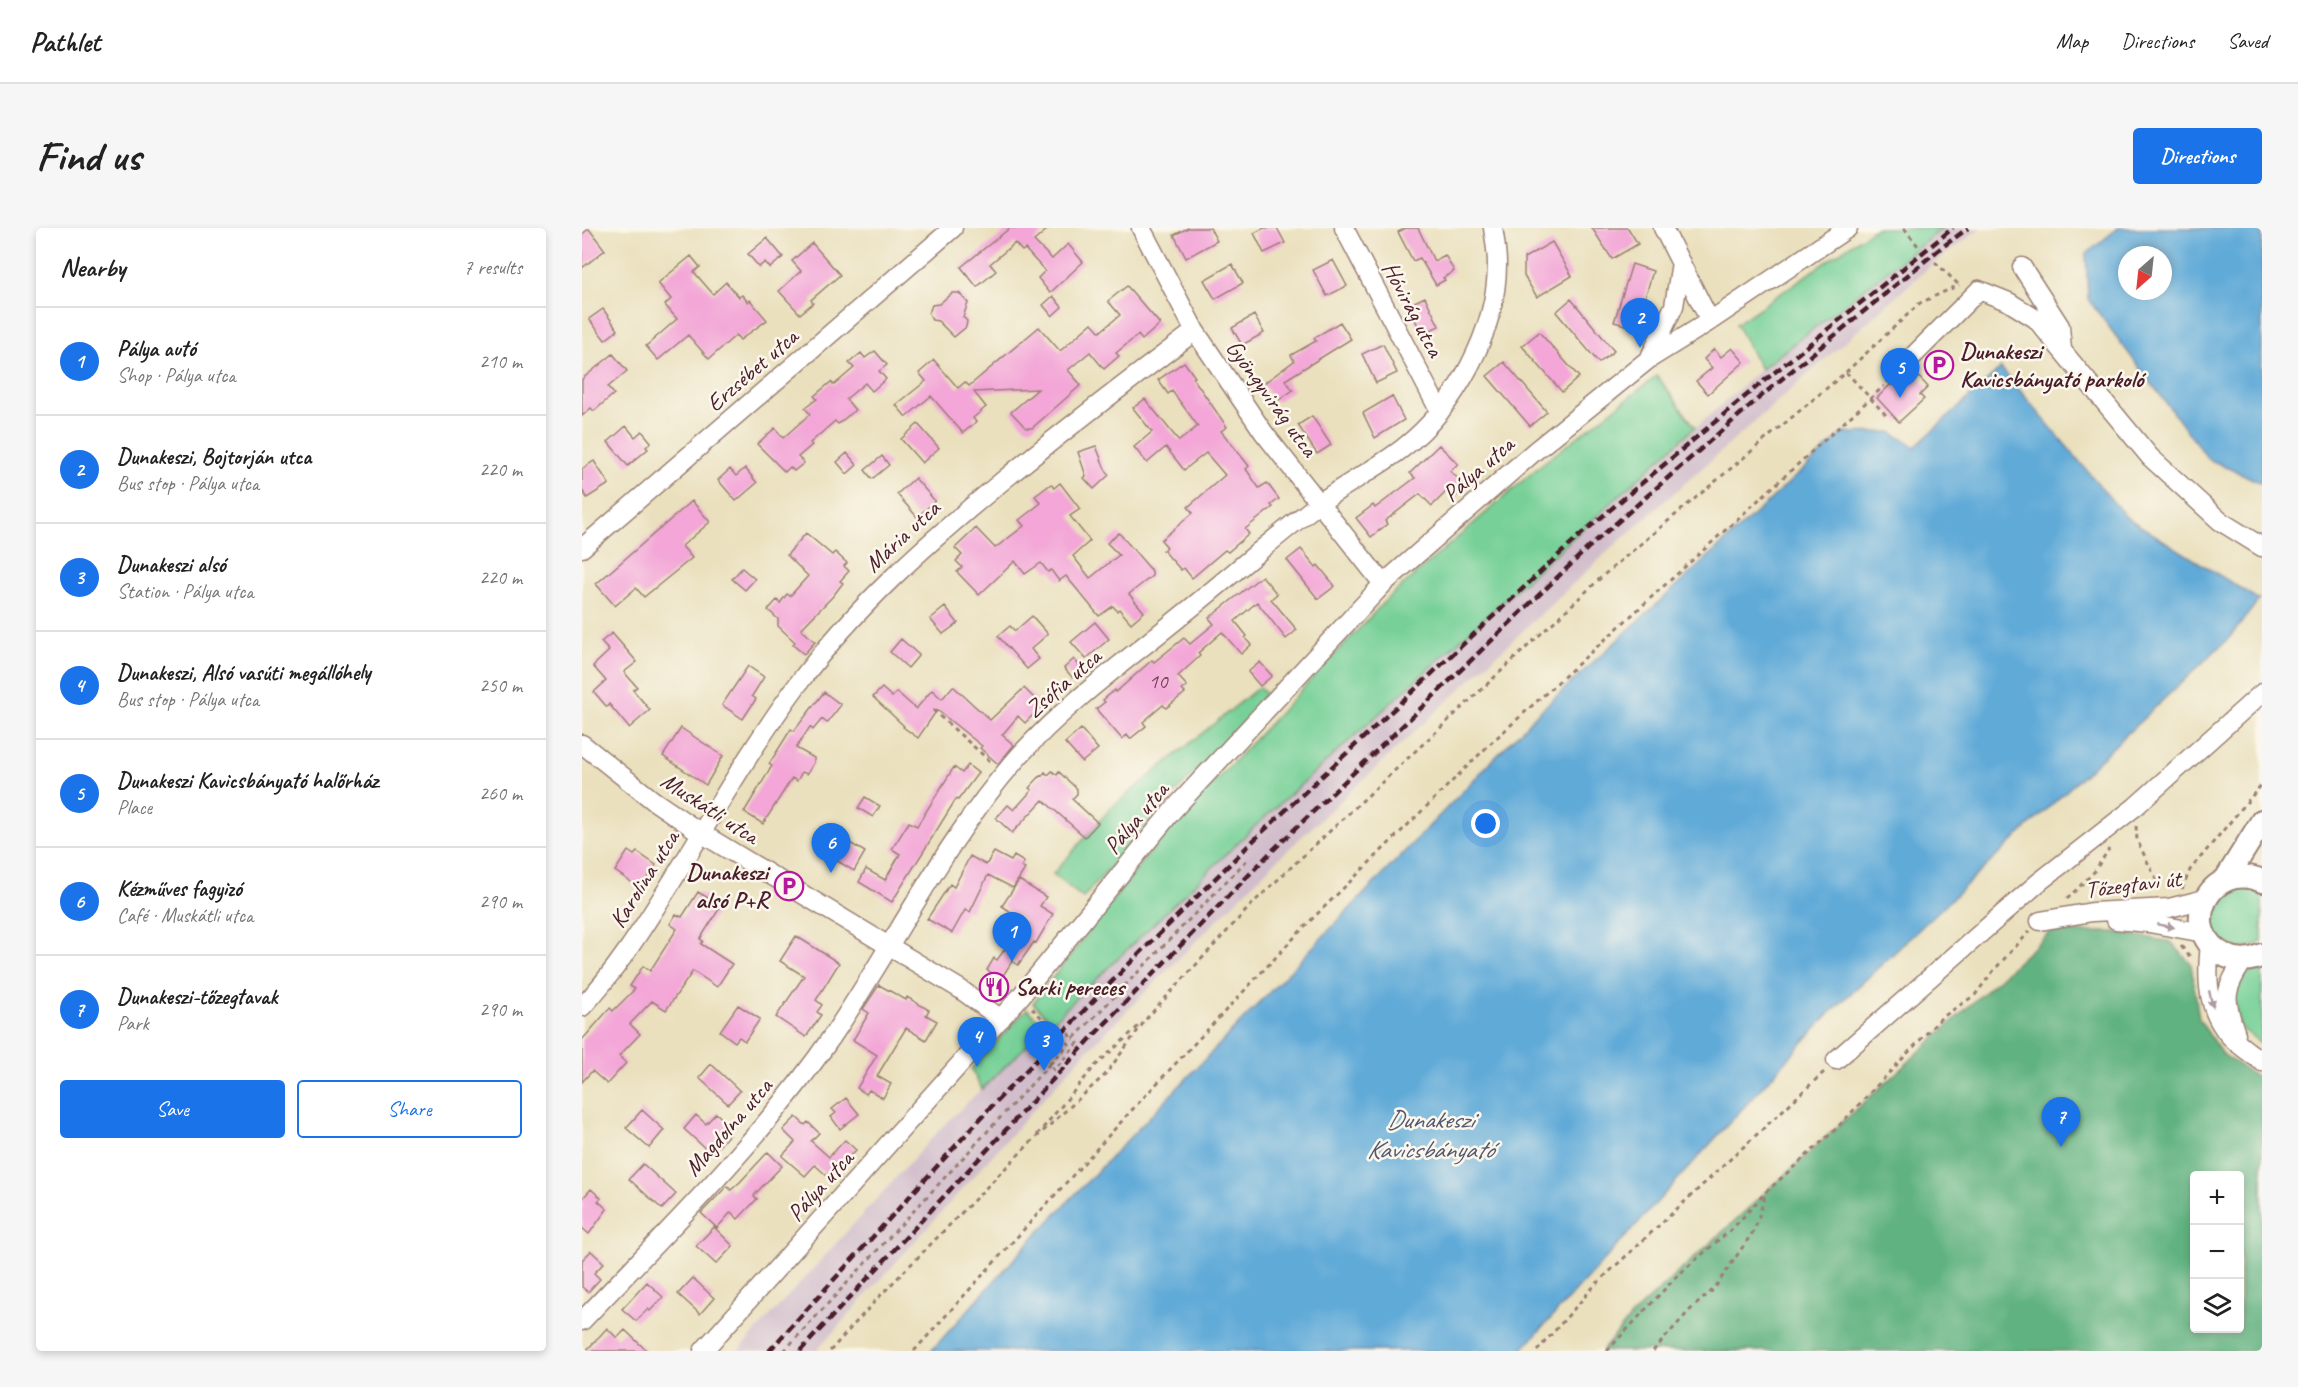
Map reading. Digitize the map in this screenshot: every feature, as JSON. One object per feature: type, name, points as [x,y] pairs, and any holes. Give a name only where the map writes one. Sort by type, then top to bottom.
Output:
[{"type":"main road","points":[[2226,879],[2262,821]]},
{"type":"main road","points":[[2253,957],[2232,958],[2220,953],[2207,939],[2201,922],[2201,910],[2205,899],[2214,887],[2226,879],[2243,876],[2262,880]]},
{"type":"street","name":"Erzsébet utca","points":[[582,548],[953,228]]},
{"type":"street","name":"Gyöngyvirág utca","points":[[1141,228],[1195,331],[1264,433],[1383,584]]},
{"type":"street","name":"Hóvirág utca","points":[[1344,228],[1440,412]]},
{"type":"street","name":"Zsófia utca","points":[[887,946],[969,818],[1004,773],[1061,714],[1320,503],[1405,447],[1440,412],[1473,360],[1493,305],[1497,264],[1493,228]]},
{"type":"street","points":[[1663,228],[1710,321]]},
{"type":"street","name":"Pálya utca","points":[[703,1351],[1001,1019],[1173,810],[1383,584],[1535,451],[1649,359],[1710,321],[1848,228]]},
{"type":"street","name":"Pálya utca","points":[[1649,359],[1669,321],[1681,263]]},
{"type":"street","points":[[2022,267],[2060,326],[2062,350]]},
{"type":"street","points":[[1676,296],[1684,290],[1696,292]]},
{"type":"street","points":[[1894,375],[1979,290],[2009,302],[2036,319],[2150,457],[2220,521],[2262,548]]},
{"type":"street","name":"Mária utca","points":[[701,833],[801,680],[843,628],[891,577],[955,520],[1076,420],[1195,331]]},
{"type":"street","points":[[1836,1060],[2039,882],[2135,807],[2262,693]]},
{"type":"street","name":"Muskátli utca","points":[[582,744],[654,801],[701,833],[960,989],[1001,1019]]},
{"type":"street","name":"Karolina utca","points":[[582,1007],[597,991],[639,933],[701,833]]},
{"type":"street","name":"Tőzegtavi út","points":[[2040,921],[2065,909],[2092,912],[2169,908],[2205,899]]},
{"type":"street","name":"Tőzegtavi út","points":[[2065,909],[2149,923],[2207,939]]},
{"type":"street","points":[[2207,939],[2209,988],[2214,1010],[2223,1029],[2262,1062]]},
{"type":"street","name":"Magdolna utca","points":[[582,1322],[755,1136],[783,1102],[833,1034],[887,946]]},
{"type":"street","points":[[2240,1044],[2229,1014],[2226,991],[2253,957]]},
{"type":"path","points":[[1904,228],[1918,246]]},
{"type":"path","points":[[1935,262],[1959,285],[1979,290]]},
{"type":"path","points":[[1029,1144],[1095,1066],[1147,1018],[1254,902],[1606,573],[1846,372],[1920,303],[1959,285]]},
{"type":"path","points":[[1846,372],[1885,414],[1888,410]]},
{"type":"path","points":[[914,1351],[1130,1112],[1316,916],[1491,743],[1871,398]]},
{"type":"path","points":[[933,710],[1004,773]]},
{"type":"path","points":[[2169,908],[2180,894],[2190,870],[2262,784]]},
{"type":"path","points":[[2065,909],[2094,872],[2112,844]]},
{"type":"path","points":[[1073,1039],[1247,860]]},
{"type":"path","points":[[1607,1351],[1676,1277],[1734,1227],[1766,1192],[1834,1131],[1941,1018],[1975,995],[1994,970],[2040,921]]},
{"type":"path","points":[[1037,1013],[1054,1030]]},
{"type":"path","points":[[830,1351],[876,1300],[1029,1144],[1105,1075],[1147,1018]]},
{"type":"path","points":[[1069,1034],[1073,1039],[1078,1043],[1054,1070],[1044,1060],[1069,1034]]},
{"type":"path","points":[[784,1351],[1069,1044],[1066,1042]]},
{"type":"path","points":[[1537,1351],[1595,1285],[1836,1060]]},
{"type":"path","points":[[1653,1351],[1690,1310],[1714,1289],[1755,1229],[1766,1192]]},
{"type":"shaded area","points":[[1943,228],[1981,228],[1935,262],[1604,555],[1277,860],[1082,1056],[816,1351],[738,1351],[942,1127],[1252,829],[1761,369]]},
{"type":"green space","points":[[1875,228],[1943,228],[1761,369],[1736,324]]},
{"type":"green space","points":[[1657,376],[1695,427],[1252,829],[1052,1022],[1033,1003],[1159,841],[1387,599],[1542,464]]},
{"type":"green space","points":[[1259,687],[1268,697],[1176,792],[1083,898],[1053,874],[1112,807]]},
{"type":"green space","points":[[2247,887],[2262,894],[2262,942],[2246,948],[2232,946],[2221,939],[2214,928],[2212,915],[2217,902],[2228,893]]},
{"type":"green space","points":[[2050,932],[2117,932],[2171,942],[2191,964],[2199,1019],[2221,1053],[2262,1081],[2262,1351],[1602,1351],[1634,1313]]},
{"type":"green space","points":[[2262,968],[2262,1044],[2240,1027],[2233,997],[2245,975]]},
{"type":"green space","points":[[1027,1009],[1046,1027],[982,1089],[971,1069]]},
{"type":"water","points":[[2118,228],[2262,228],[2262,483],[2208,459],[2088,299],[2086,254]]},
{"type":"water","name":"Dunakeszi Kavicsbányató","points":[[2001,368],[2126,517],[2259,600],[2231,636],[1827,1016],[1521,1351],[931,1351],[1034,1237],[1537,714],[1843,433],[1891,432],[1915,447]]},
{"type":"building","points":[[1010,228],[1049,228],[1034,241],[1052,259],[1068,244],[1083,262],[1050,293],[1038,278],[1045,271],[1025,249],[1022,251],[1015,243],[990,264],[996,271],[977,287],[961,267]]},
{"type":"building","points":[[1188,228],[1210,228],[1217,241],[1186,258],[1174,235]]},
{"type":"building","points":[[1264,228],[1277,228],[1285,243],[1264,253],[1254,233]]},
{"type":"building","points":[[1406,228],[1418,228],[1434,261],[1445,255],[1454,271],[1443,278],[1445,280],[1436,285],[1420,258],[1413,261],[1398,232]]},
{"type":"building","points":[[1592,228],[1628,228],[1638,244],[1612,259]]},
{"type":"building","points":[[589,229],[605,250],[582,268],[582,234]]},
{"type":"building","points":[[767,238],[783,257],[770,268],[765,262],[759,267],[748,254]]},
{"type":"building","points":[[1552,242],[1572,276],[1537,297],[1524,276],[1524,258]]},
{"type":"building","points":[[812,243],[840,275],[811,300],[813,303],[800,314],[779,291],[801,271],[792,261]]},
{"type":"building","points":[[691,256],[700,267],[694,272],[713,294],[726,282],[739,297],[742,295],[748,302],[750,300],[767,320],[740,340],[736,335],[709,359],[688,335],[658,360],[646,346],[677,319],[665,305],[671,299],[658,283]]},
{"type":"building","points":[[1333,260],[1347,286],[1327,296],[1313,270]]},
{"type":"building","points":[[1232,264],[1243,283],[1215,299],[1204,280]]},
{"type":"building","points":[[1632,264],[1653,271],[1636,328],[1614,322]]},
{"type":"building","points":[[1127,286],[1160,324],[1142,340],[1138,335],[1116,353],[1119,356],[1104,369],[1090,352],[1068,370],[1081,385],[1032,428],[1026,428],[1011,412],[1038,389],[974,392],[986,407],[973,418],[976,422],[963,433],[931,396],[906,417],[896,405],[926,381],[919,373],[934,360],[958,388],[965,382],[969,386],[1039,327],[1060,351],[1092,323],[1100,332],[1120,315],[1108,301]]},
{"type":"building","points":[[952,293],[959,293],[968,303],[963,317],[967,321],[966,327],[954,337],[938,321],[932,320],[929,313],[932,305],[939,304]]},
{"type":"building","points":[[1053,296],[1062,307],[1052,316],[1043,305]]},
{"type":"building","points":[[1425,297],[1439,326],[1422,334],[1408,305]]},
{"type":"building","points":[[1571,299],[1614,351],[1599,363],[1556,312]]},
{"type":"building","points":[[603,309],[618,330],[605,340],[589,319]]},
{"type":"building","points":[[1254,315],[1264,333],[1242,345],[1232,328]]},
{"type":"building","points":[[1340,322],[1351,339],[1285,380],[1293,390],[1276,402],[1263,384],[1294,361],[1291,355],[1316,341],[1314,338]]},
{"type":"building","points":[[1539,332],[1579,377],[1562,392],[1522,346]]},
{"type":"building","points":[[1383,344],[1397,373],[1376,383],[1362,354]]},
{"type":"building","points":[[1732,348],[1744,362],[1708,394],[1696,381],[1712,368],[1704,359],[1714,349],[1721,357]]},
{"type":"building","points":[[875,351],[887,365],[879,371],[886,379],[872,391],[865,383],[846,399],[855,410],[838,424],[835,421],[810,443],[812,445],[798,457],[804,463],[794,471],[790,467],[785,472],[757,444],[775,428],[783,438],[810,414],[805,408],[817,399],[814,396],[831,382],[834,385],[854,368],[849,363],[861,353],[865,358]]},
{"type":"building","points":[[613,354],[627,371],[608,387],[614,394],[594,411],[591,408],[582,416],[582,379]]},
{"type":"building","points":[[1184,362],[1227,427],[1221,431],[1249,466],[1246,469],[1259,488],[1267,483],[1279,499],[1271,505],[1273,507],[1245,529],[1249,534],[1228,552],[1225,550],[1192,578],[1184,568],[1181,570],[1163,550],[1167,547],[1161,540],[1193,513],[1188,507],[1225,475],[1206,453],[1184,470],[1166,447],[1147,463],[1134,447],[1152,432],[1133,408],[1145,399],[1179,441],[1198,426],[1172,391],[1168,394],[1158,380]]},
{"type":"building","points":[[1504,362],[1547,412],[1530,426],[1487,376]]},
{"type":"building","points":[[1917,375],[1928,387],[1920,395],[1924,399],[1899,422],[1877,398],[1890,385],[1898,385],[1902,389]]},
{"type":"building","points":[[1392,396],[1404,420],[1375,438],[1363,413]]},
{"type":"building","points":[[1312,416],[1331,445],[1317,454],[1298,425]]},
{"type":"building","points":[[918,424],[939,448],[922,463],[901,439]]},
{"type":"building","points":[[626,426],[635,437],[642,431],[651,442],[646,447],[648,449],[628,466],[608,442]]},
{"type":"building","points":[[1439,445],[1458,464],[1450,471],[1466,486],[1454,498],[1447,491],[1432,506],[1420,494],[1385,521],[1387,524],[1371,537],[1356,518],[1373,505],[1375,508],[1415,478],[1410,473]]},
{"type":"building","points":[[1096,446],[1109,475],[1094,489],[1084,478],[1086,476],[1078,452]]},
{"type":"building","points":[[847,453],[857,465],[847,474],[837,462]]},
{"type":"building","points":[[882,456],[889,465],[872,479],[865,470]]},
{"type":"building","points":[[594,461],[609,484],[587,498],[582,490],[582,469]]},
{"type":"building","points":[[745,468],[757,483],[736,501],[718,480],[730,469],[736,476]]},
{"type":"building","points":[[915,478],[935,501],[917,517],[897,494]]},
{"type":"building","points":[[1060,483],[1080,509],[1070,516],[1090,541],[1073,556],[1090,578],[1119,555],[1107,543],[1119,533],[1152,571],[1152,576],[1129,594],[1144,612],[1131,623],[1119,609],[1117,611],[1113,606],[1099,616],[1066,576],[1059,581],[1051,570],[1048,572],[1041,563],[1025,574],[1015,561],[979,595],[957,572],[962,567],[956,561],[962,555],[955,548],[976,528],[995,548],[1024,526],[1019,520],[1041,503],[1035,496],[1051,484],[1054,488]]},
{"type":"building","points":[[692,501],[710,522],[682,546],[692,558],[644,597],[636,588],[615,606],[596,584]]},
{"type":"building","points":[[806,533],[832,555],[835,552],[847,563],[844,566],[849,571],[840,581],[843,583],[833,596],[801,629],[815,642],[804,654],[793,645],[795,642],[778,626],[778,619],[768,610],[777,600],[780,603],[787,594],[790,596],[808,576],[787,555]]},
{"type":"building","points":[[1301,549],[1335,586],[1318,599],[1287,560]]},
{"type":"building","points":[[742,568],[755,579],[745,590],[732,579]]},
{"type":"building","points":[[1262,576],[1277,594],[1271,599],[1297,630],[1286,639],[1257,602],[1235,621],[1251,645],[1241,654],[1222,632],[1198,653],[1200,656],[1178,676],[1187,686],[1182,690],[1185,693],[1166,708],[1163,705],[1143,722],[1146,726],[1130,739],[1127,735],[1122,739],[1096,709],[1105,702],[1103,700],[1115,690],[1116,692],[1152,660],[1154,662],[1184,638],[1190,644],[1214,624],[1209,618]]},
{"type":"building","points":[[945,607],[958,623],[943,634],[930,619]]},
{"type":"building","points":[[1032,616],[1048,634],[1031,649],[1039,659],[1027,669],[998,636],[1010,626],[1015,631]]},
{"type":"building","points":[[1095,622],[1109,639],[1086,659],[1071,642]]},
{"type":"building","points":[[612,633],[637,662],[624,672],[637,687],[633,690],[650,710],[629,728],[609,704],[607,707],[594,692],[606,681],[593,666],[609,651],[601,642]]},
{"type":"building","points":[[901,639],[919,655],[908,668],[890,652]]},
{"type":"building","points":[[1074,659],[1081,668],[1072,677],[1064,668]]},
{"type":"building","points":[[1260,662],[1272,676],[1260,686],[1248,672]]},
{"type":"building","points":[[748,666],[764,677],[752,696],[756,699],[743,719],[722,705]]},
{"type":"building","points":[[953,686],[990,720],[1024,688],[1042,706],[1025,723],[1018,716],[1002,735],[1014,745],[998,764],[980,748],[982,746],[937,710],[918,738],[903,727],[873,697],[882,688],[892,697],[897,692],[916,709],[932,690],[942,699]]},
{"type":"building","points":[[824,692],[841,705],[827,723],[822,719],[813,730],[810,727],[796,748],[814,758],[814,763],[807,774],[802,772],[797,781],[792,778],[763,824],[744,812],[772,766],[769,764],[791,729],[794,731]]},
{"type":"building","points":[[681,728],[723,756],[706,785],[663,756]]},
{"type":"building","points":[[1081,729],[1098,749],[1082,762],[1065,743]]},
{"type":"building","points":[[968,765],[978,773],[958,800],[956,799],[892,902],[859,882],[866,869],[885,880],[900,854],[892,849],[909,822],[917,826],[954,767],[962,773]]},
{"type":"building","points":[[1052,771],[1057,775],[1059,772],[1077,789],[1077,794],[1072,799],[1098,823],[1085,837],[1043,800],[1012,833],[996,818],[1008,805],[1014,810],[1032,790],[1029,788],[1041,775],[1045,772],[1048,775]]},
{"type":"building","points":[[865,797],[880,806],[873,817],[858,808]]},
{"type":"building","points":[[840,837],[865,852],[854,871],[829,856]]},
{"type":"building","points":[[628,851],[634,855],[637,852],[656,865],[641,889],[615,871]]},
{"type":"building","points":[[994,852],[1011,861],[1014,856],[1024,862],[1021,867],[1025,869],[1013,888],[988,875],[970,912],[965,910],[952,933],[927,919],[950,884],[954,887],[970,856],[986,865]]},
{"type":"building","points":[[1019,880],[1046,897],[1040,906],[1053,914],[1036,943],[1034,942],[1018,965],[1012,961],[1001,979],[987,970],[994,958],[997,960],[1009,946],[1025,921],[1002,906]]},
{"type":"building","points":[[698,892],[721,906],[700,939],[703,941],[701,944],[732,964],[717,987],[693,971],[666,1010],[652,1001],[630,1024],[640,1034],[619,1056],[626,1063],[607,1084],[592,1071],[582,1082],[582,1040],[610,1008],[613,1011],[635,989],[630,986],[643,966],[650,971],[677,929],[670,924],[676,914],[682,917]]},
{"type":"building","points":[[796,936],[839,963],[816,1000],[822,1005],[817,1012],[821,1015],[806,1037],[776,1017],[804,976],[780,961]]},
{"type":"building","points":[[879,985],[929,1010],[926,1015],[937,1021],[926,1040],[906,1028],[877,1076],[891,1084],[883,1098],[869,1090],[866,1094],[857,1088],[877,1055],[853,1040],[869,1013],[863,1009]]},
{"type":"building","points":[[738,1005],[760,1019],[745,1041],[739,1037],[735,1042],[720,1031]]},
{"type":"building","points":[[711,1064],[740,1091],[728,1104],[699,1078]]},
{"type":"building","points":[[846,1098],[859,1114],[840,1129],[831,1117],[836,1113],[832,1109]]},
{"type":"building","points":[[642,1110],[664,1130],[649,1148],[626,1128]]},
{"type":"building","points":[[716,1113],[731,1127],[728,1131],[730,1133],[714,1152],[710,1149],[708,1151],[684,1129],[696,1115],[706,1124]]},
{"type":"building","points":[[796,1117],[805,1125],[808,1122],[819,1133],[811,1141],[829,1157],[845,1140],[856,1150],[833,1174],[831,1172],[827,1176],[815,1165],[805,1176],[782,1156],[795,1142],[783,1130]]},
{"type":"building","points":[[768,1152],[782,1166],[757,1192],[754,1196],[757,1199],[738,1219],[731,1212],[717,1228],[701,1213],[727,1186],[731,1190],[740,1182]]},
{"type":"building","points":[[643,1164],[676,1194],[662,1209],[629,1179]]},
{"type":"building","points":[[591,1189],[601,1198],[598,1201],[607,1209],[589,1234],[582,1228],[582,1199]]},
{"type":"building","points":[[714,1227],[733,1246],[716,1264],[696,1246]]},
{"type":"building","points":[[591,1251],[604,1263],[594,1273],[600,1279],[588,1292],[582,1287],[582,1260]]},
{"type":"building","points":[[693,1278],[714,1298],[700,1314],[678,1294]]},
{"type":"building","points":[[647,1282],[663,1297],[650,1311],[648,1309],[636,1321],[622,1309]]},
{"type":"building","points":[[607,1328],[617,1338],[625,1330],[647,1351],[586,1351]]},
{"type":"railway","points":[[769,1351],[991,1107],[1127,966],[1258,836],[1579,536],[1754,389],[1953,228]]},
{"type":"railway","points":[[800,1351],[1096,1033],[1271,852],[1589,547],[1760,397],[1968,228]]},
{"type":"place","name":"Dunakeszi, Bojtorján utca","points":[[1640,348]]},
{"type":"place","name":"Dunakeszi Kavicsbányató parkoló","points":[[1939,365]]},
{"type":"place","name":"Dunakeszi Kavicsbányató halőrház","points":[[1900,398]]},
{"type":"place","name":"Kézműves fagyizó","points":[[831,873]]},
{"type":"place","name":"Dunakeszi alsó P+R","points":[[789,886]]},
{"type":"place","name":"Pálya autó","points":[[1012,962]]},
{"type":"place","name":"Sarki pereces","points":[[994,987]]},
{"type":"place","name":"Dunakeszi, Alsó vasúti megállóhely","points":[[977,1067]]},
{"type":"place","name":"Dunakeszi alsó","points":[[1044,1071]]},
{"type":"place","name":"Dunakeszi-tőzegtavak","points":[[2061,1147]]}]
